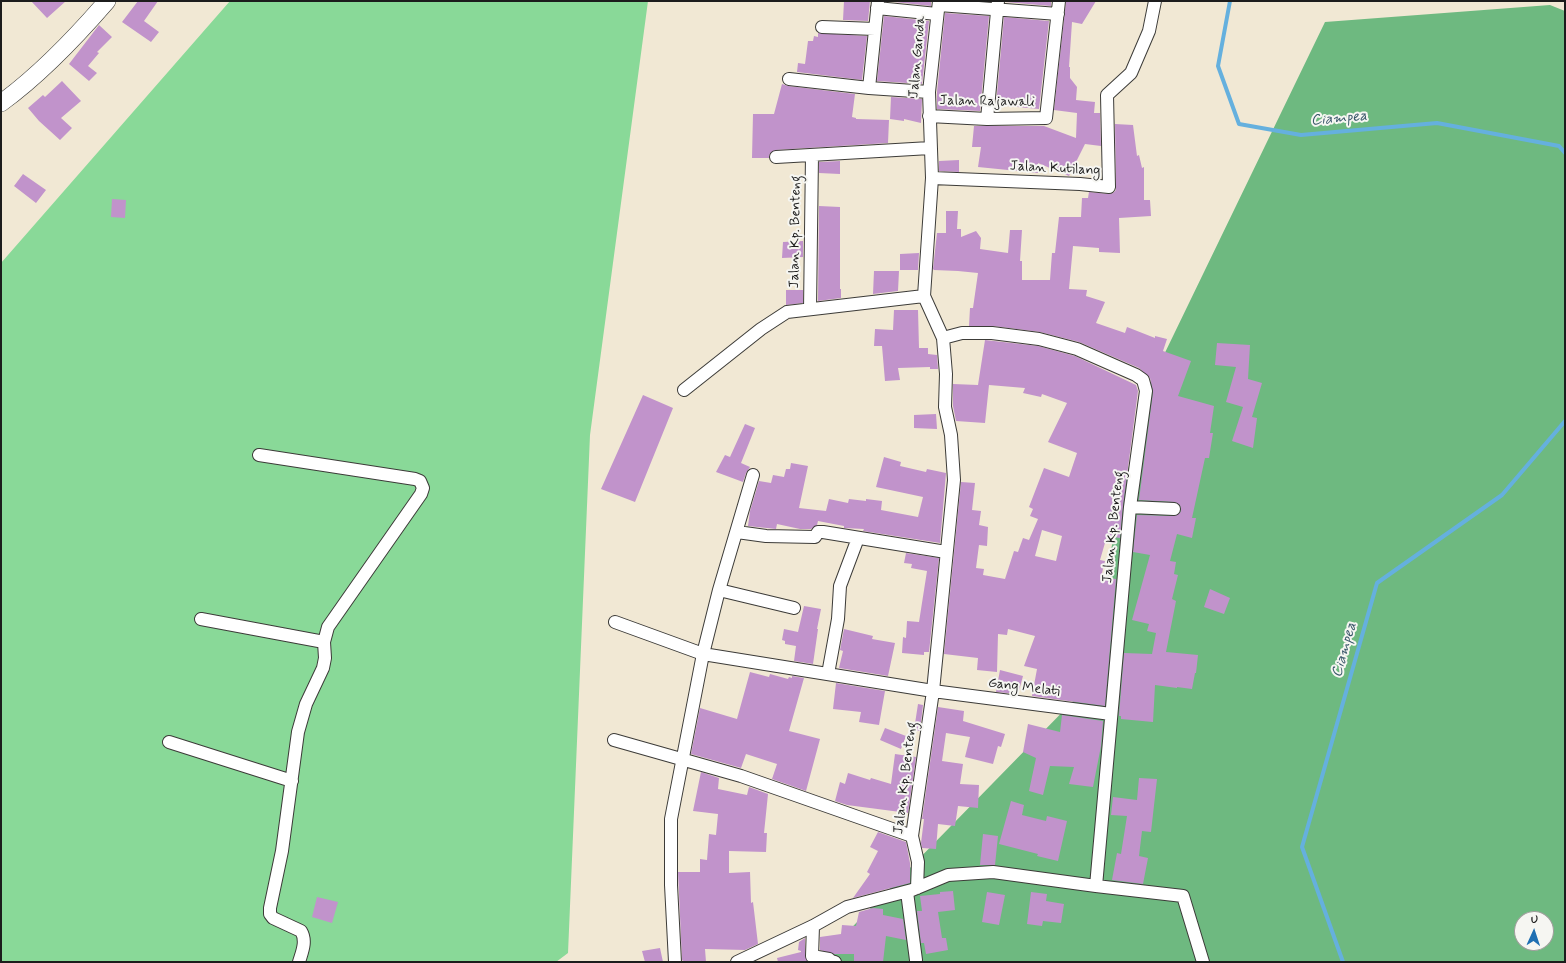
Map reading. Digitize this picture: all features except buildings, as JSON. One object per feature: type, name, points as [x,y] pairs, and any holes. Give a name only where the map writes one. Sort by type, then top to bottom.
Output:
[{"type":"main road","points":[[1,103],[46,65],[106,1]]},
{"type":"street","name":"Jalan Rajawali","points":[[929,116],[987,119],[1046,118],[1059,1]]},
{"type":"street","name":"Jalan Kutilang","points":[[932,178],[1080,184],[1109,187],[1107,95],[1131,73],[1149,31],[1155,1]]},
{"type":"street","points":[[869,88],[878,5],[998,5],[1058,14]]},
{"type":"street","points":[[987,119],[998,5]]},
{"type":"street","name":"Jalan Garuda","points":[[930,148],[928,92],[938,6]]},
{"type":"street","points":[[822,27],[875,29]]},
{"type":"street","points":[[789,79],[869,88],[928,92]]},
{"type":"street","points":[[776,157],[930,148]]},
{"type":"street","name":"Jalan Kp. Benteng","points":[[915,961],[912,890],[918,862],[912,836],[932,691],[947,560],[946,552],[954,480],[951,435],[945,407],[946,374],[943,338],[924,296],[932,178],[930,148]]},
{"type":"street","name":"Jalan Kp. Benteng","points":[[810,309],[812,155]]},
{"type":"street","points":[[684,390],[761,329],[786,312],[924,296]]},
{"type":"street","name":"Jalan Kp. Benteng","points":[[943,338],[962,333],[1008,334],[1038,339],[1077,349],[1136,375],[1143,380],[1146,391],[1130,507],[1096,886]]},
{"type":"street","points":[[259,455],[415,478],[420,481],[423,488],[421,494],[328,627],[324,642],[325,658],[323,668],[302,716],[282,851],[270,908],[270,914],[273,918],[301,931],[304,935],[304,942],[299,962]]},
{"type":"street","points":[[674,962],[671,819],[703,654],[719,590],[753,475]]},
{"type":"street","points":[[1130,507],[1174,509]]},
{"type":"street","points":[[737,532],[766,536],[814,537],[818,532],[946,552]]},
{"type":"street","points":[[828,674],[838,620],[840,586],[858,538]]},
{"type":"street","points":[[719,590],[794,608]]},
{"type":"street","points":[[201,619],[324,642]]},
{"type":"street","name":"Gang Melati","points":[[615,622],[703,654],[932,691],[1111,714]]},
{"type":"street","points":[[614,740],[741,776],[912,836]]},
{"type":"street","points":[[168,742],[292,781]]},
{"type":"street","points":[[737,962],[813,926],[847,907],[912,890],[948,875],[993,872],[1183,896],[1203,962]]},
{"type":"street","points":[[813,926],[812,956],[829,959],[835,962]]},
{"type":"green space","points":[[230,1],[648,1],[590,435],[568,953],[556,962],[1,962],[1,263]]},
{"type":"green space","points":[[1550,5],[1565,11],[1565,962],[818,962],[1080,694],[1144,396],[1325,22]]},
{"type":"waterway","name":"Ciampea","points":[[1230,1],[1218,66],[1239,124],[1301,135],[1437,123],[1559,146],[1565,153]]},
{"type":"waterway","name":"Ciampea","points":[[1343,962],[1302,847],[1377,583],[1502,495],[1565,421]]}]
